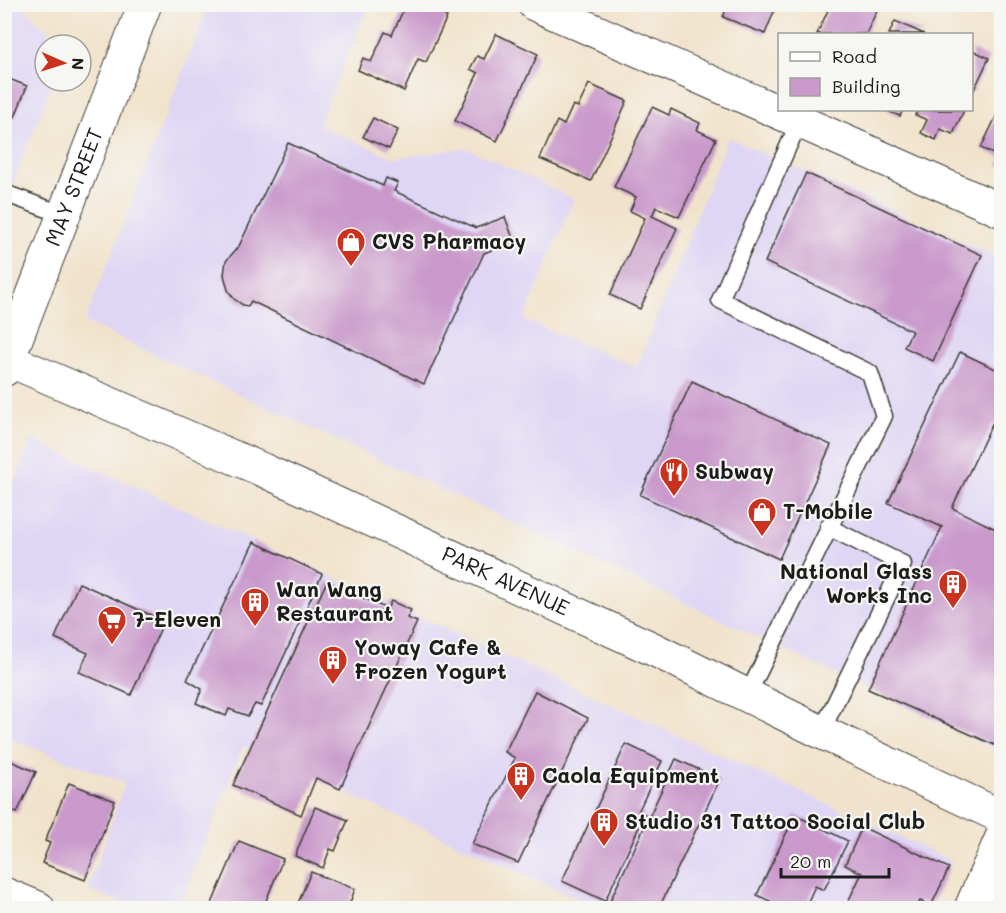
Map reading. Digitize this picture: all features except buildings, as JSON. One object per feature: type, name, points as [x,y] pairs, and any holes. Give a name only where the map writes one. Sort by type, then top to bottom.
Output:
[{"type":"main road","name":"MAY STREET","points":[[6,363],[145,4]]},
{"type":"main road","points":[[534,4],[1002,211]]},
{"type":"main road","name":"PARK AVENUE","points":[[6,363],[246,462],[652,649],[820,732],[1002,817]]},
{"type":"main road","points":[[971,909],[1002,837]]},
{"type":"main road","points":[[4,894],[38,909]]},
{"type":"lane","points":[[747,696],[884,416],[870,373],[720,300],[799,122]]},
{"type":"lane","points":[[4,193],[64,215]]},
{"type":"lane","points":[[820,732],[903,564],[828,527]]},
{"type":"shaded area","points":[[5,5],[20,5],[50,33],[33,33],[33,93],[48,93],[5,204]]},
{"type":"shaded area","points":[[209,5],[369,5],[318,125],[394,158],[466,148],[574,199],[524,320],[637,367],[728,137],[1001,259],[1002,747],[1000,751],[85,322]]},
{"type":"shaded area","points":[[31,439],[952,861],[931,908],[598,908],[243,746],[179,908],[136,908],[88,890],[125,783],[5,737],[4,512]]},
{"type":"place","name":"CVS Pharmacy","points":[[351,268]]},
{"type":"place","name":"Subway","points":[[674,498]]},
{"type":"place","name":"T-Mobile","points":[[762,538]]},
{"type":"place","name":"National Glass Works Inc","points":[[953,610]]},
{"type":"place","name":"Wan Wang Restaurant","points":[[255,628]]},
{"type":"place","name":"7-Eleven","points":[[112,646]]},
{"type":"place","name":"Yoway Cafe & Frozen Yogurt","points":[[333,686]]},
{"type":"place","name":"Caola Equipment","points":[[521,802]]},
{"type":"place","name":"Studio 31 Tattoo Social Club","points":[[604,848]]}]
